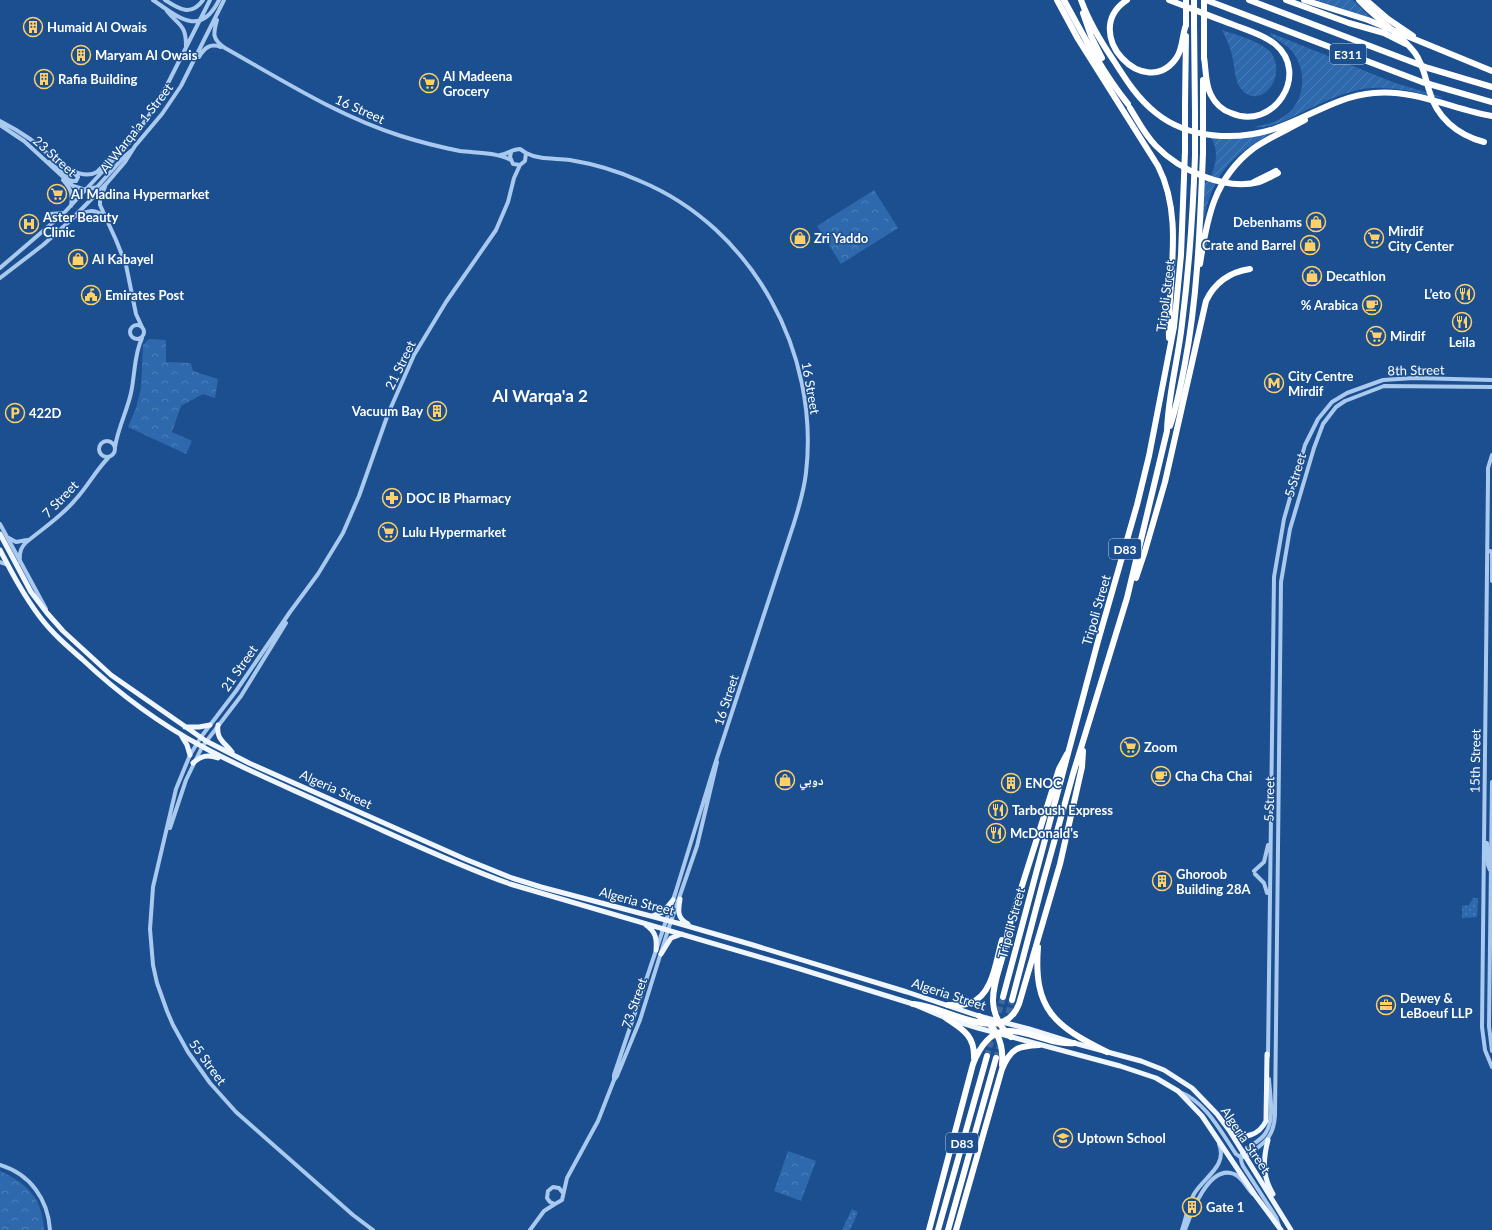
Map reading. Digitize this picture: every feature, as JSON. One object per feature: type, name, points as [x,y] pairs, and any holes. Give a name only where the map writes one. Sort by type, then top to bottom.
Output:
[{"type":"highway","points":[[1057,0],[1087,53],[1158,166],[1167,185],[1173,217],[1170,344]]},
{"type":"highway","points":[[1064,0],[1114,85],[1129,106]]},
{"type":"highway","points":[[1080,0],[1087,27],[1093,41],[1129,106],[1146,134],[1156,145],[1179,165],[1191,172],[1214,180],[1233,183],[1253,183],[1262,181],[1278,173]]},
{"type":"highway","points":[[1080,0],[1104,46],[1136,93],[1155,112],[1175,124],[1209,135],[1244,135],[1276,128],[1342,99],[1362,94],[1388,92],[1415,96],[1492,116]]},
{"type":"highway","points":[[1127,0],[1120,5],[1114,14],[1111,23],[1111,37],[1121,58],[1130,66],[1145,72],[1163,69],[1177,57],[1181,49],[1186,25],[1186,0]]},
{"type":"highway","points":[[1169,0],[1250,31],[1275,44],[1284,54],[1287,62],[1289,72],[1287,88],[1279,102],[1266,112],[1251,117],[1234,115],[1219,106],[1211,96],[1207,85],[1204,57]]},
{"type":"highway","name":"Tripoli Street","points":[[1012,1000],[1073,774],[1128,598],[1168,431],[1169,411],[1186,297],[1192,217],[1195,156],[1194,0]]},
{"type":"highway","points":[[1195,297],[1203,153],[1205,0]]},
{"type":"highway","name":"E311","points":[[1205,0],[1422,82],[1492,102]]},
{"type":"highway","name":"E311","points":[[1249,0],[1428,68],[1492,87]]},
{"type":"highway","points":[[1286,0],[1349,23],[1390,35],[1412,49]]},
{"type":"highway","points":[[1304,0],[1368,20],[1492,71]]},
{"type":"highway","points":[[1359,0],[1399,35],[1412,49],[1422,66],[1432,100],[1442,116],[1451,126],[1461,133],[1484,142]]},
{"type":"highway","points":[[1366,0],[1388,19],[1432,47]]},
{"type":"highway","name":"Tripoli Street","points":[[1003,997],[1098,641],[1137,505],[1155,425],[1174,327],[1179,284],[1183,212],[1186,104],[1186,25]]},
{"type":"highway","points":[[1168,431],[1174,412],[1188,347],[1206,227],[1216,196],[1228,174],[1255,148],[1325,107]]},
{"type":"highway","points":[[1128,598],[1145,551],[1165,482],[1206,301],[1212,290],[1221,281],[1234,273],[1250,269]]},
{"type":"highway","points":[[913,1004],[921,1004],[983,1024],[1000,1022],[1012,1016],[1017,1008],[1066,839],[1082,767],[1083,743]]},
{"type":"highway","points":[[1011,1037],[1004,1030],[994,1008],[993,994],[1008,930],[1058,769],[1069,751]]},
{"type":"highway","points":[[948,1005],[967,1004],[976,1001],[983,996],[989,984],[1002,942],[1008,930]]},
{"type":"highway","points":[[1039,934],[1037,973],[1040,991],[1046,1006],[1058,1022],[1068,1031],[1107,1052]]},
{"type":"highway","points":[[979,1016],[990,1024],[997,1033],[1002,1048],[1002,1069]]},
{"type":"highway","points":[[946,1018],[965,1032],[971,1039],[974,1050],[973,1064]]},
{"type":"highway","points":[[929,1230],[973,1064],[984,1042],[1004,1030],[1017,1031],[1060,1043],[1074,1043]]},
{"type":"highway","points":[[956,1230],[1002,1069],[1008,1056],[1015,1050],[1022,1046],[1039,1045]]},
{"type":"highway","name":"D83","points":[[938,1230],[987,1056]]},
{"type":"highway","name":"D83","points":[[948,1230],[996,1058]]},
{"type":"main road","name":"Algeria Street","points":[[0,534],[31,592],[47,613],[78,646],[111,675],[206,741],[249,763],[491,870],[541,887],[694,928],[948,1005],[979,1016],[1031,1029],[1152,1066],[1183,1081],[1209,1104],[1229,1130],[1243,1155],[1292,1230]]},
{"type":"main road","name":"Algeria Street","points":[[0,550],[32,607],[57,636],[108,683],[132,701],[202,747],[227,760],[476,872],[526,890],[684,934],[913,1004],[946,1018],[1129,1069],[1156,1078],[1178,1091],[1199,1112],[1255,1195],[1280,1229]]},
{"type":"main road","points":[[185,727],[210,725]]},
{"type":"main road","points":[[218,725],[220,740],[233,754]]},
{"type":"main road","points":[[180,733],[187,744],[190,755]]},
{"type":"main road","points":[[193,763],[207,756],[227,760]]},
{"type":"main road","points":[[680,899],[678,911],[679,916],[683,921],[694,928]]},
{"type":"main road","points":[[649,916],[663,912],[672,900]]},
{"type":"main road","points":[[642,923],[651,929],[655,934],[656,950]]},
{"type":"main road","points":[[661,954],[671,938],[676,935],[684,934]]},
{"type":"main road","points":[[1229,1130],[1239,1136],[1247,1136],[1256,1133],[1263,1126],[1267,1116],[1267,1054]]},
{"type":"main road","points":[[1268,1140],[1264,1157],[1265,1177],[1281,1213]]},
{"type":"street","points":[[153,0],[184,20],[191,22],[199,21],[211,14],[219,0]]},
{"type":"street","points":[[166,0],[177,8],[187,10],[198,6],[203,0]]},
{"type":"street","name":"Al Warqa'a 1 Street","points":[[0,268],[64,213],[129,143],[161,97],[210,0]]},
{"type":"street","name":"Al Warqa'a 1 Street","points":[[0,278],[43,245],[72,219],[125,162],[133,149],[162,114],[181,86],[191,69],[224,0]]},
{"type":"street","points":[[165,8],[183,27],[186,36],[186,48]]},
{"type":"street","name":"16 Street","points":[[219,12],[214,30],[214,36],[217,42],[315,99],[364,123],[402,137],[442,147],[500,155],[512,162]]},
{"type":"street","name":"16 Street","points":[[191,69],[206,48],[214,45],[225,48]]},
{"type":"street","name":"23 Street","points":[[0,121],[28,137],[58,162],[78,173],[86,175],[92,174],[98,170],[117,150],[129,143]]},
{"type":"street","name":"23 Street","points":[[0,125],[18,137],[73,186],[86,190]]},
{"type":"street","points":[[518,148],[526,153],[525,161],[520,165],[512,162],[511,152],[518,148]]},
{"type":"street","points":[[86,190],[97,187],[133,149]]},
{"type":"street","name":"16 Street","points":[[500,155],[511,152]]},
{"type":"street","name":"16 Street","points":[[526,153],[539,157],[583,163],[625,175],[661,191],[698,215],[736,251],[757,278],[781,320],[794,353],[799,371],[806,411],[807,458],[803,489],[794,523],[672,900],[669,921]]},
{"type":"street","points":[[39,155],[72,181],[78,180],[77,175],[64,168],[58,162]]},
{"type":"street","name":"16 Street","points":[[525,161],[539,157]]},
{"type":"street","name":"21 Street","points":[[512,162],[514,178]]},
{"type":"street","name":"21 Street","points":[[201,737],[323,566],[342,534],[359,496],[388,414],[414,355],[446,302],[496,230],[509,200],[514,178],[520,165]]},
{"type":"street","points":[[58,173],[71,191],[72,198],[70,206]]},
{"type":"street","points":[[100,454],[103,457],[109,457],[114,454],[131,393],[137,350],[145,332],[136,314],[126,265],[116,240],[100,208],[99,200],[107,183]]},
{"type":"street","points":[[72,219],[89,210],[96,211],[104,216]]},
{"type":"street","points":[[50,214],[64,213]]},
{"type":"street","points":[[136,314],[130,334],[137,350]]},
{"type":"street","points":[[131,328],[137,325],[142,327]]},
{"type":"street","points":[[132,338],[137,340],[142,338]]},
{"type":"street","name":"8th Street","points":[[1312,430],[1318,419],[1332,402],[1347,393],[1375,382],[1388,379],[1408,378],[1492,380]]},
{"type":"street","name":"8th Street","points":[[1319,433],[1327,418],[1341,403],[1384,386],[1492,387]]},
{"type":"street","name":"5 Street","points":[[1243,1155],[1262,1138],[1269,1125],[1270,1110],[1267,1054],[1274,577],[1278,550],[1288,507],[1303,452],[1312,430]]},
{"type":"street","points":[[100,467],[100,446],[103,442],[108,441],[119,432]]},
{"type":"street","name":"5 Street","points":[[1268,1140],[1274,1127],[1275,1115],[1282,571],[1290,529],[1319,433]]},
{"type":"street","points":[[108,441],[112,442],[115,447]]},
{"type":"street","name":"15th Street","points":[[1492,455],[1488,473],[1483,976],[1483,1034],[1485,1050],[1492,1067]]},
{"type":"street","name":"7 Street","points":[[20,562],[20,550],[29,540],[51,524],[69,507],[109,457]]},
{"type":"street","points":[[1288,507],[1292,510],[1289,524],[1290,529]]},
{"type":"street","points":[[0,524],[45,606],[47,613]]},
{"type":"street","points":[[7,537],[16,542],[29,540]]},
{"type":"street","points":[[1488,552],[1492,552],[1492,581]]},
{"type":"street","points":[[0,562],[8,565]]},
{"type":"street","name":"21 Street","points":[[206,741],[241,696],[292,610]]},
{"type":"street","points":[[256,673],[256,669],[262,660],[260,656]]},
{"type":"street","name":"55 Street","points":[[201,737],[190,755],[178,783],[153,890],[150,929],[151,953],[157,983],[173,1025],[201,1072],[231,1107],[342,1206],[373,1230]]},
{"type":"street","name":"55 Street","points":[[164,844],[193,763],[206,741]]},
{"type":"street","name":"16 Street","points":[[666,929],[680,899],[701,832],[718,756]]},
{"type":"street","name":"15th Street","points":[[1492,782],[1490,871],[1490,1035],[1492,1051]]},
{"type":"street","points":[[1484,842],[1487,843],[1488,865],[1490,871]]},
{"type":"street","points":[[1269,906],[1266,886],[1254,873],[1264,862],[1267,847],[1270,843]]},
{"type":"street","name":"73 Street","points":[[614,1080],[614,1075],[656,950],[666,929]]},
{"type":"street","name":"73 Street","points":[[563,1193],[566,1178],[591,1134],[640,1020],[661,954],[666,929]]},
{"type":"street","points":[[1483,976],[1485,995],[1490,996]]},
{"type":"street","points":[[1178,1091],[1198,1103],[1210,1116],[1236,1154],[1243,1155],[1268,1140]]},
{"type":"street","points":[[1184,1230],[1187,1212],[1197,1189],[1220,1164],[1221,1150],[1215,1134]]},
{"type":"street","points":[[1243,1155],[1243,1166],[1276,1217],[1280,1229]]},
{"type":"street","points":[[0,1165],[17,1172],[36,1189],[46,1210],[50,1230]]},
{"type":"street","points":[[1184,1230],[1203,1190],[1214,1178],[1223,1173],[1229,1172],[1237,1175],[1250,1192],[1255,1195]]},
{"type":"street","name":"73 Street","points":[[554,1187],[566,1178]]},
{"type":"street","points":[[530,1230],[544,1212],[562,1200],[563,1193],[559,1188],[554,1187],[548,1191],[546,1196],[548,1200],[544,1212]]},
{"type":"street","points":[[548,1200],[555,1204]]},
{"type":"street","points":[[1187,1212],[1189,1211],[1192,1213]]},
{"type":"green space","points":[[1316,0],[1353,0],[1371,18]]},
{"type":"green space","points":[[1222,30],[1257,43],[1269,50],[1272,54],[1275,61],[1275,78],[1272,85],[1261,95],[1248,95],[1239,87],[1231,52]]},
{"type":"green space","points":[[1271,33],[1395,83],[1442,97],[1398,89],[1365,89],[1332,98],[1276,124],[1254,127],[1269,124],[1290,112],[1296,105],[1302,88],[1301,71],[1294,54],[1286,46],[1270,35]]},
{"type":"green space","points":[[1275,131],[1246,149],[1226,168],[1212,191],[1203,224],[1201,224],[1205,184],[1212,173],[1216,160],[1215,147],[1209,136],[1242,138]]},
{"type":"green space","points":[[874,190],[898,228],[841,264],[817,226]]},
{"type":"green space","points":[[877,215],[891,224],[886,233],[871,224]]},
{"type":"green space","points":[[149,339],[166,340],[166,362],[191,363],[193,371],[218,379],[215,398],[203,394],[181,406],[172,432],[192,441],[186,454],[128,427],[136,408],[141,388],[143,345]]},
{"type":"green space","points":[[1473,898],[1478,898],[1477,917],[1462,918],[1462,906],[1469,905]]},
{"type":"green space","points":[[788,1151],[816,1161],[801,1201],[774,1191]]},
{"type":"green space","points":[[0,1171],[18,1181],[32,1193],[40,1209],[44,1230],[0,1230]]},
{"type":"green space","points":[[852,1209],[858,1212],[850,1230],[842,1230]]},
{"type":"tunnel","points":[[987,1056],[1003,997]]},
{"type":"tunnel","points":[[1006,1022],[1012,1000]]},
{"type":"tunnel","points":[[996,1058],[1001,1042]]},
{"type":"place","name":"Humaid Al Owais","points":[[33,27]]},
{"type":"place","name":"Maryam Al Owais","points":[[81,55]]},
{"type":"place","name":"Rafia Building","points":[[44,79]]},
{"type":"place","name":"Al Madeena Grocery","points":[[429,83]]},
{"type":"place","name":"Al Madina Hypermarket","points":[[57,194]]},
{"type":"place","name":"Debenhams","points":[[1316,222]]},
{"type":"place","name":"Aster Beauty Clinic","points":[[29,224]]},
{"type":"place","name":"Zri Yaddo","points":[[800,238]]},
{"type":"place","name":"Mirdif City Center","points":[[1374,238]]},
{"type":"place","name":"Crate and Barrel","points":[[1310,245]]},
{"type":"place","name":"Al Kabayel","points":[[78,259]]},
{"type":"place","name":"Decathlon","points":[[1312,276]]},
{"type":"place","name":"L’eto","points":[[1465,294]]},
{"type":"place","name":"Emirates Post","points":[[91,295]]},
{"type":"place","name":"% Arabica","points":[[1372,305]]},
{"type":"place","name":"Leila","points":[[1462,322]]},
{"type":"place","name":"Mirdif","points":[[1376,336]]},
{"type":"place","name":"City Centre Mirdif","points":[[1274,383]]},
{"type":"place","name":"Vacuum Bay","points":[[437,411]]},
{"type":"place","name":"422D","points":[[15,413]]},
{"type":"place","name":"DOC IB Pharmacy","points":[[392,498]]},
{"type":"place","name":"Lulu Hypermarket","points":[[388,532]]},
{"type":"place","name":"Zoom","points":[[1130,747]]},
{"type":"place","name":"Cha Cha Chai","points":[[1161,776]]},
{"type":"place","name":"دوبي","points":[[785,780]]},
{"type":"place","name":"ENOC","points":[[1011,783]]},
{"type":"place","name":"Tarboush Express","points":[[998,810]]},
{"type":"place","name":"McDonald's","points":[[996,833]]},
{"type":"place","name":"Ghoroob Building 28A","points":[[1162,881]]},
{"type":"place","name":"Dewey & LeBoeuf LLP","points":[[1386,1005]]},
{"type":"place","name":"Uptown School","points":[[1063,1138]]},
{"type":"place","name":"Gate 1","points":[[1192,1207]]},
{"type":"district","name":"Al Warqa'a 2","points":[[540,395]]}]
